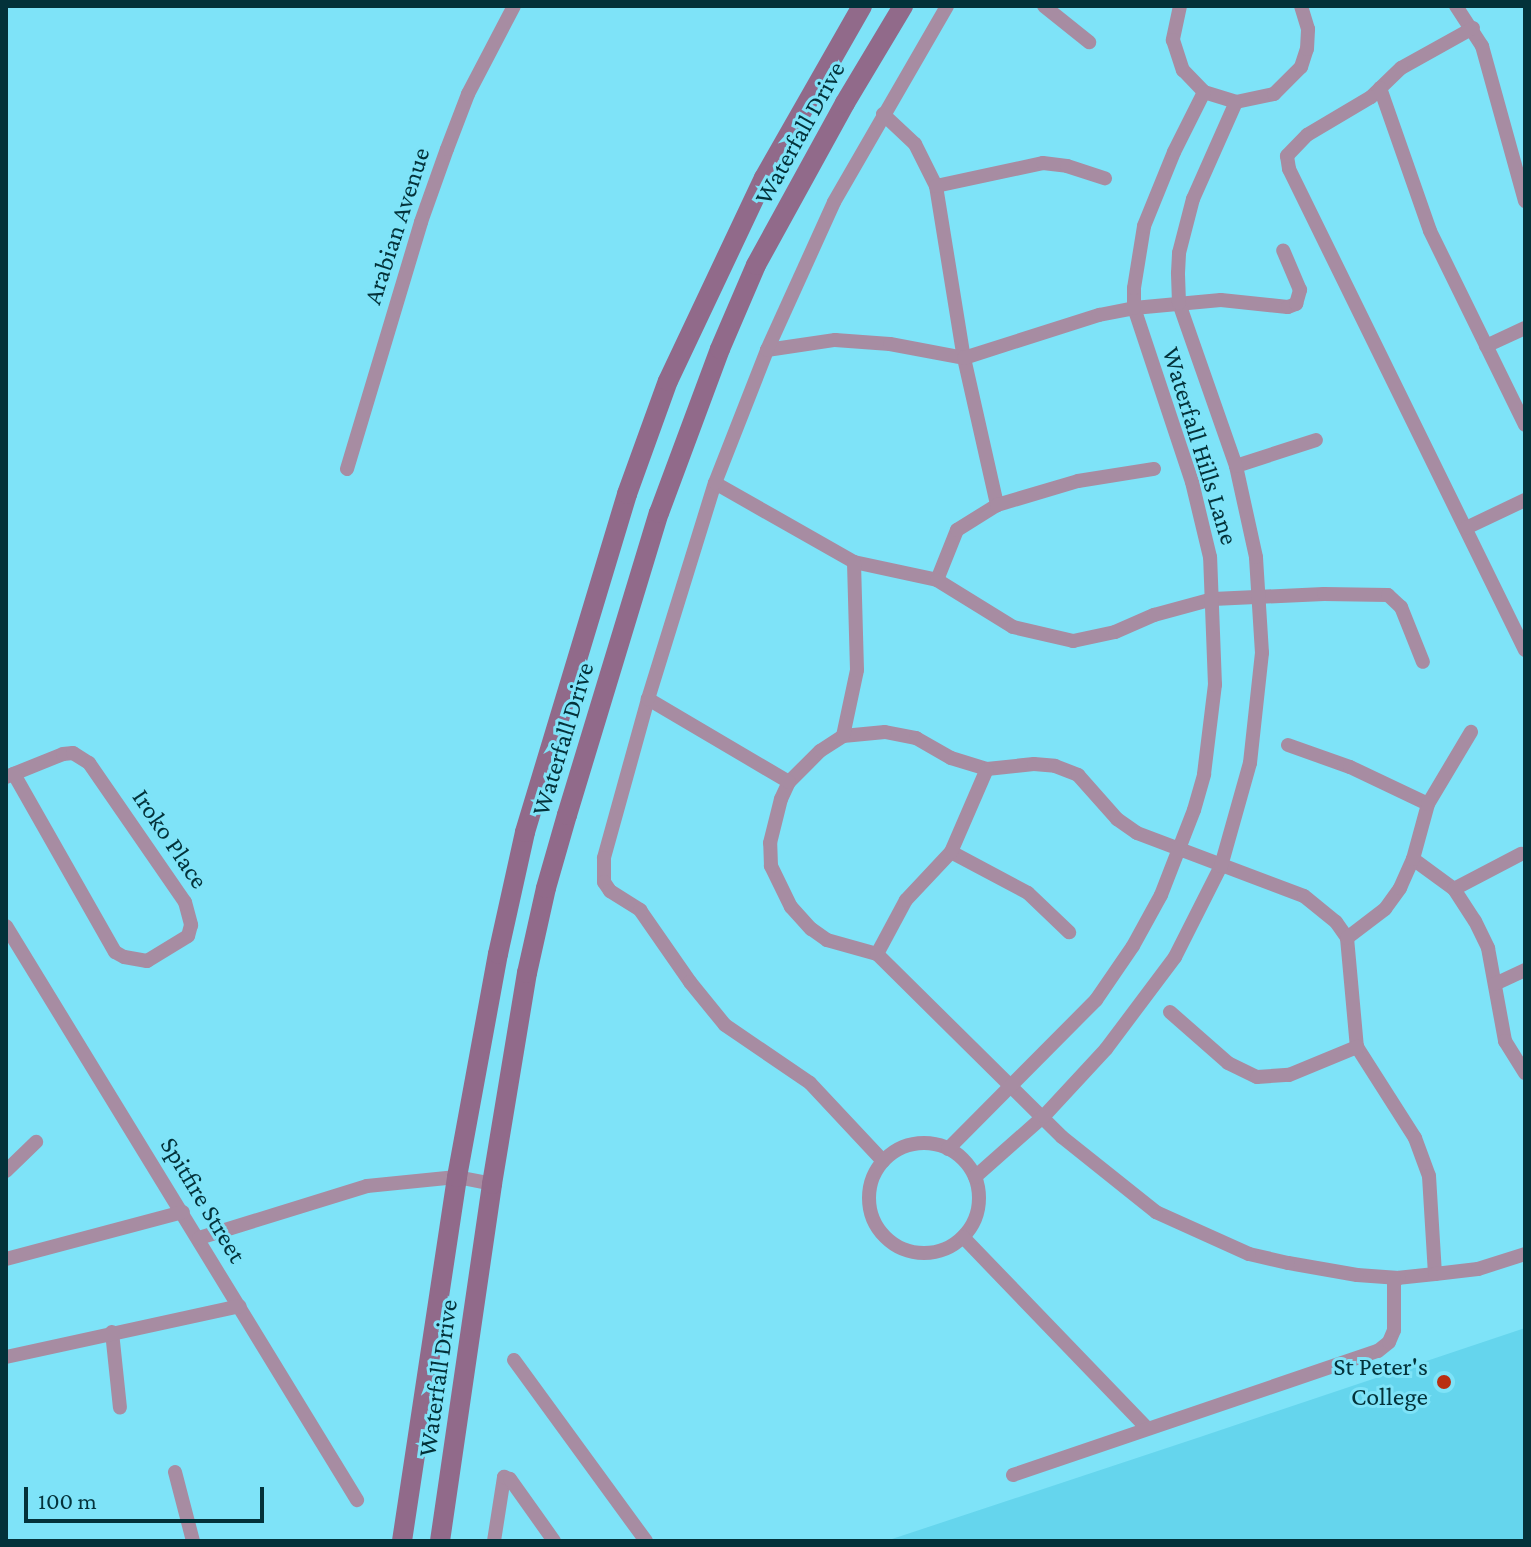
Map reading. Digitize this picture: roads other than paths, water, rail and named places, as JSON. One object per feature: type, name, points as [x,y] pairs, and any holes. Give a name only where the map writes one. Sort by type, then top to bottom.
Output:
[{"type":"main road","name":"Waterfall Drive","points":[[402,1541],[457,1177],[498,954],[525,832],[627,494],[668,381],[764,178],[862,6]]},
{"type":"main road","name":"Waterfall Drive","points":[[440,1541],[492,1184],[546,888],[659,513],[756,265],[845,103],[903,6]]},
{"type":"street","name":"Arabian Avenue","points":[[347,469],[421,222],[447,149],[468,94],[514,6]]},
{"type":"street","points":[[883,1161],[810,1083],[725,1025],[699,995],[640,910],[610,891],[604,882],[604,858],[648,699],[715,483],[767,350],[834,202],[947,6]]},
{"type":"street","points":[[1044,6],[1089,42]]},
{"type":"street","points":[[1180,6],[1174,25],[1176,56],[1192,82],[1204,92],[1236,102],[1274,94],[1301,67],[1308,29],[1301,6]]},
{"type":"street","points":[[1456,6],[1473,28],[1485,54],[1525,201]]},
{"type":"street","points":[[1473,28],[1401,68],[1361,105],[1294,145],[1287,156],[1289,169],[1525,650]]},
{"type":"street","points":[[1380,88],[1430,231],[1525,425]]},
{"type":"street","name":"Waterfall Hills Lane","points":[[948,1149],[1096,1000],[1133,946],[1161,895],[1194,810],[1212,724],[1213,599],[1210,557],[1192,482],[1134,308],[1139,241],[1174,152],[1204,92]]},
{"type":"street","name":"Waterfall Hills Lane","points":[[975,1177],[1044,1116],[1106,1049],[1175,957],[1221,866],[1250,763],[1257,723],[1262,653],[1260,596],[1248,511],[1236,466],[1179,303],[1179,253],[1207,164],[1236,102]]},
{"type":"street","points":[[883,114],[915,144],[936,186],[964,358],[997,505]]},
{"type":"street","points":[[936,186],[1043,163],[1067,166],[1105,178]]},
{"type":"street","points":[[767,350],[835,340],[890,344],[964,358],[1099,315],[1134,308],[1221,300],[1288,307],[1296,304],[1300,290],[1283,250]]},
{"type":"street","points":[[1486,346],[1525,328]]},
{"type":"street","name":"Waterfall Hills Lane","points":[[1236,466],[1316,440]]},
{"type":"street","name":"Waterfall Hills Lane","points":[[937,580],[957,530],[997,505],[1078,481],[1154,469]]},
{"type":"street","points":[[715,483],[854,562],[937,580],[1013,627],[1073,641],[1115,632],[1169,610],[1213,599],[1388,595],[1401,607],[1423,662]]},
{"type":"street","points":[[1466,528],[1525,500]]},
{"type":"street","points":[[843,736],[857,670],[854,562]]},
{"type":"street","points":[[648,699],[789,782]]},
{"type":"street","points":[[1347,938],[1385,909],[1413,859],[1428,804],[1471,732]]},
{"type":"street","points":[[1435,1274],[1431,1197],[1422,1157],[1415,1138],[1357,1047],[1347,938],[1336,922],[1304,896],[1179,851],[1124,825],[1078,775],[1055,766],[1034,764],[987,769],[951,758],[916,738],[898,733],[843,736],[820,751],[789,782],[770,843],[771,866],[791,907],[827,940],[877,954],[1062,1137],[1156,1212],[1249,1254],[1357,1275],[1394,1278],[1435,1274],[1478,1269],[1525,1254]]},
{"type":"street","points":[[1288,745],[1350,767],[1428,804]]},
{"type":"street","name":"Iroko Place","points":[[73,753],[89,763],[185,902],[191,925],[188,936],[147,961],[115,952],[10,775],[63,754],[73,753]]},
{"type":"street","points":[[877,954],[906,900],[951,852],[987,769]]},
{"type":"street","points":[[951,852],[1021,888],[1069,932]]},
{"type":"street","points":[[1454,889],[1521,854]]},
{"type":"street","points":[[1413,859],[1454,889],[1488,948],[1505,1041],[1525,1073]]},
{"type":"street","name":"Spitfire Street","points":[[6,926],[357,1500]]},
{"type":"street","points":[[1495,984],[1525,970]]},
{"type":"street","points":[[1170,1012],[1228,1063],[1257,1077],[1289,1075],[1357,1047]]},
{"type":"street","points":[[6,1171],[36,1142]]},
{"type":"street","points":[[935,1144],[964,1160],[975,1177],[980,1196],[977,1215],[963,1237],[953,1246],[934,1253],[915,1253],[896,1247],[881,1234],[871,1217],[868,1197],[872,1178],[883,1161],[907,1146],[935,1144]]},
{"type":"street","points":[[199,1238],[367,1186],[457,1177],[492,1184]]},
{"type":"street","points":[[6,1259],[183,1212]]},
{"type":"street","points":[[963,1237],[1146,1427]]},
{"type":"street","points":[[1013,1475],[1146,1427],[1378,1351],[1389,1342],[1394,1330],[1394,1278]]},
{"type":"street","points":[[6,1357],[240,1306]]},
{"type":"street","points":[[112,1332],[120,1408]]},
{"type":"street","points":[[514,1360],[646,1541]]},
{"type":"street","points":[[175,1472],[193,1541]]},
{"type":"street","points":[[497,1537],[504,1477],[510,1479],[554,1541]]},
{"type":"place","name":"St Peter's College","points":[[1444,1382]]}]
